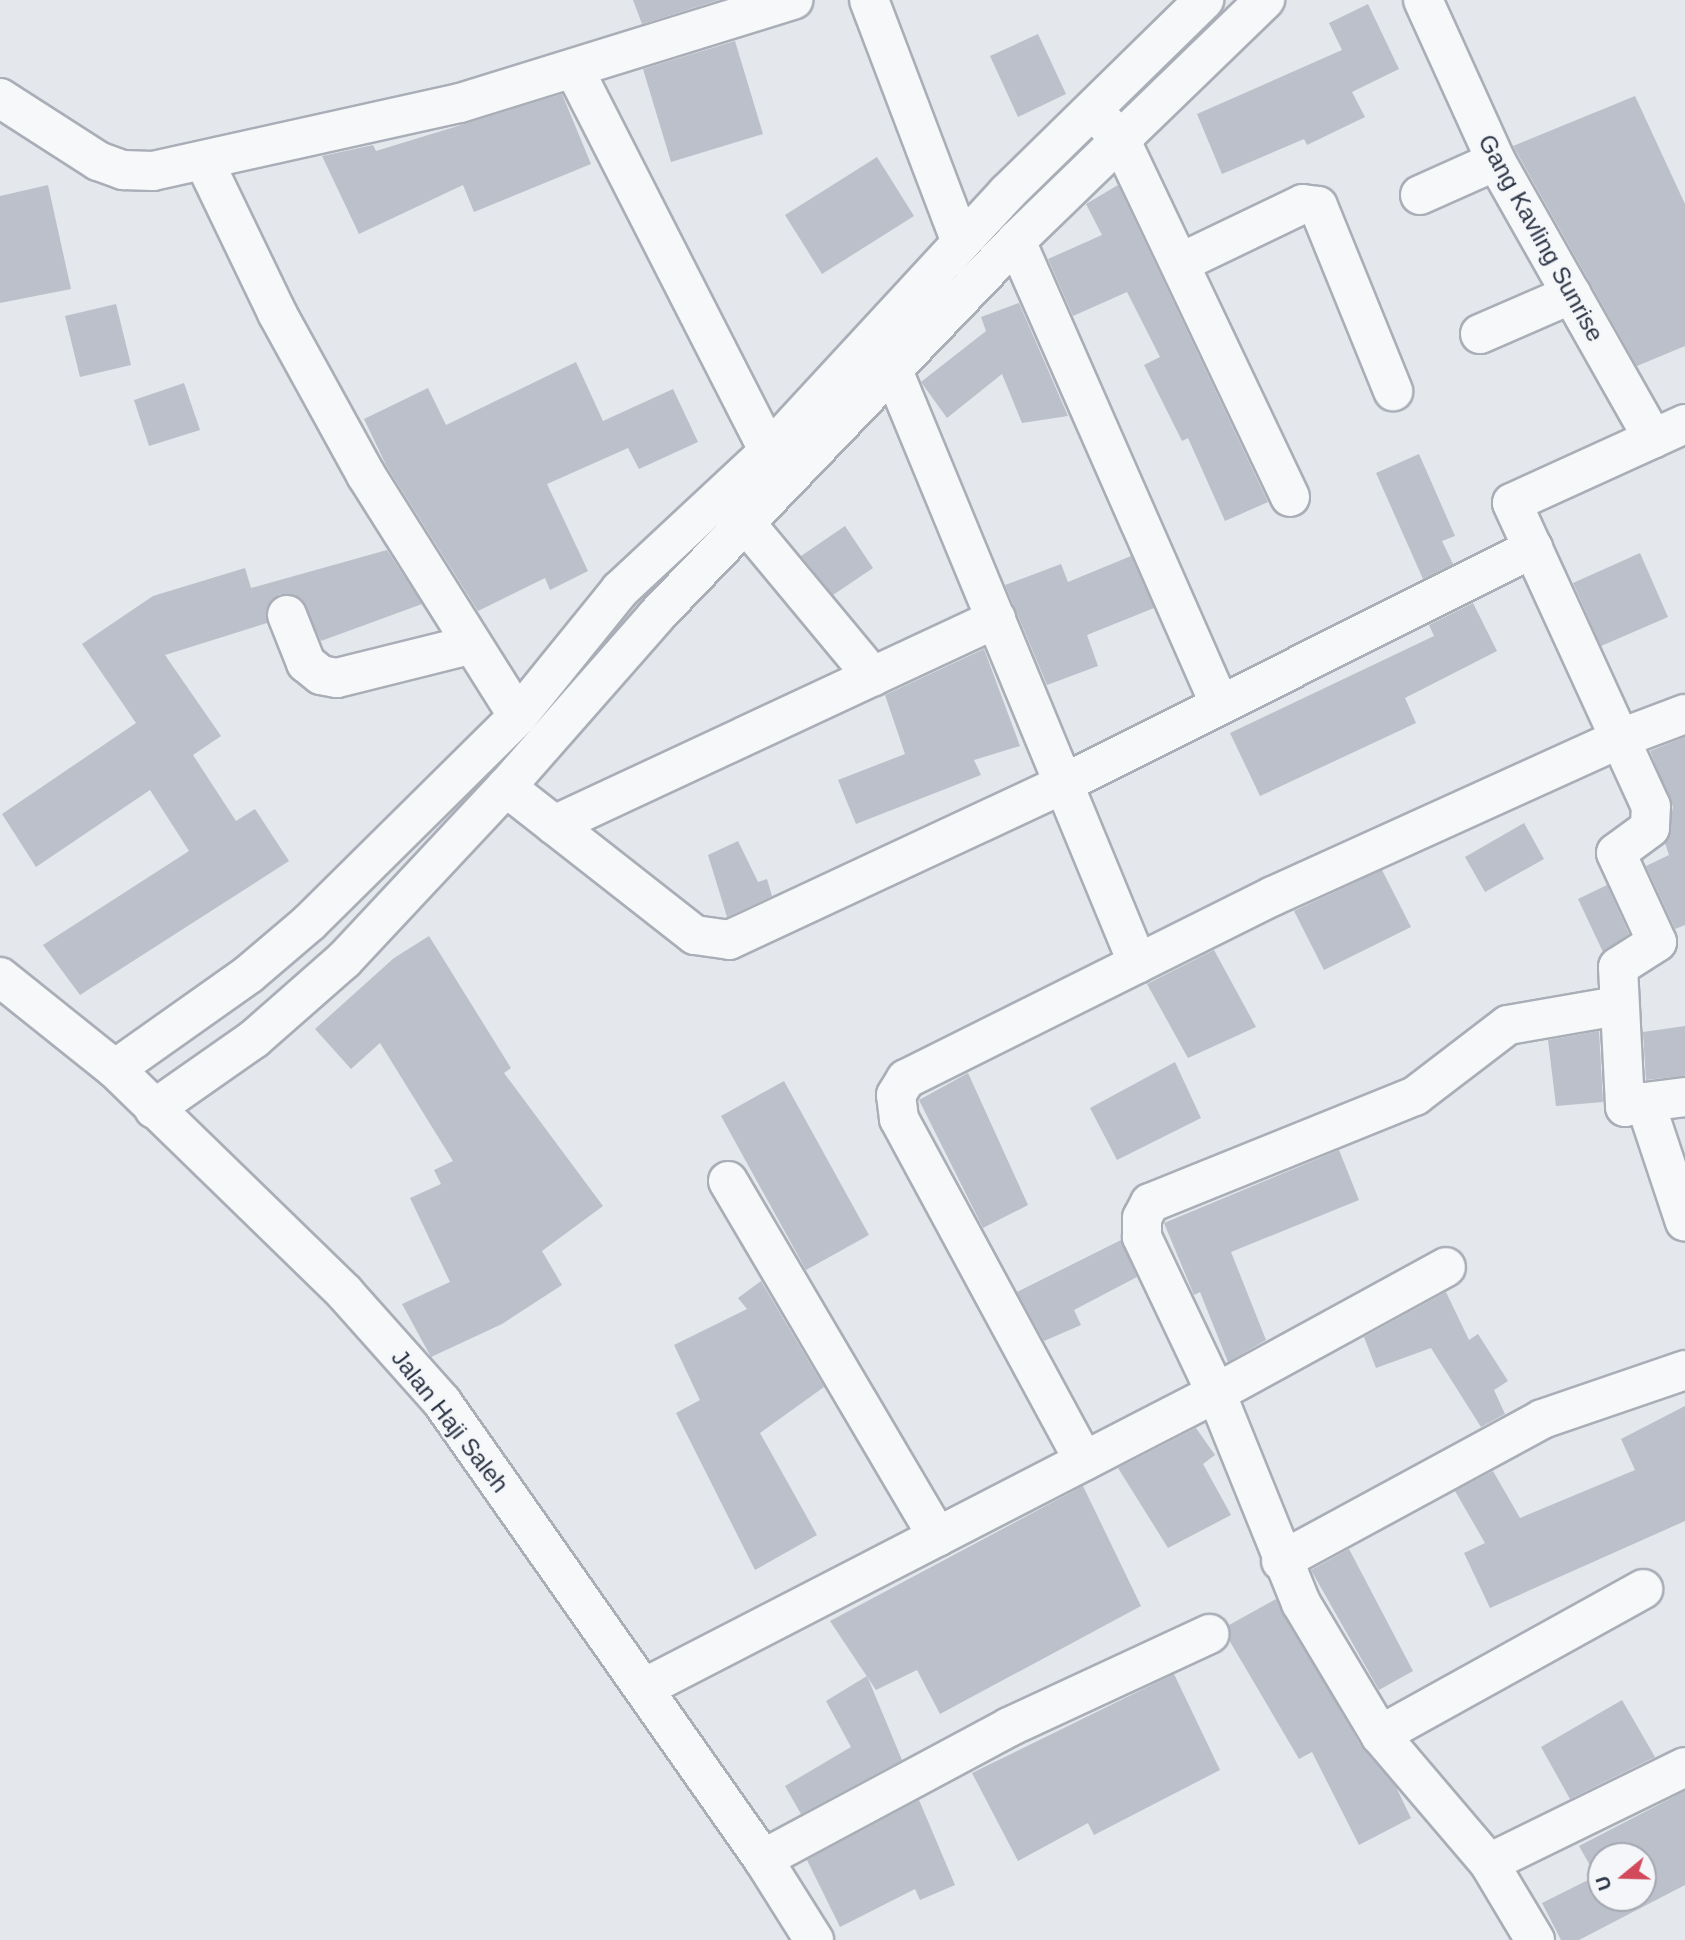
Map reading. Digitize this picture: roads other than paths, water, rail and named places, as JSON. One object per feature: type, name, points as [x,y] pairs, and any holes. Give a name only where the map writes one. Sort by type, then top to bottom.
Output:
[{"type":"street","points":[[0,98],[98,161],[124,170],[204,161],[460,103],[574,69],[741,10],[793,0]]},
{"type":"street","points":[[869,0],[961,242]]},
{"type":"street","points":[[115,1069],[249,974],[511,754],[638,603],[747,526],[1016,241],[1204,0]]},
{"type":"street","points":[[154,1109],[254,1039],[344,960],[638,603],[769,451],[961,242],[1265,0]]},
{"type":"street","name":"Gang Kavling Sunrise","points":[[1423,0],[1496,161],[1572,294],[1669,432]]},
{"type":"street","points":[[574,69],[769,451]]},
{"type":"street","points":[[1106,125],[1180,263],[1290,497]]},
{"type":"street","points":[[204,161],[283,324],[469,645],[511,754],[554,825],[695,935],[729,940],[1063,784],[1533,548]]},
{"type":"street","points":[[1420,195],[1496,161]]},
{"type":"street","points":[[1180,263],[1303,204],[1318,206],[1392,391]]},
{"type":"street","points":[[1016,241],[1220,705]]},
{"type":"street","points":[[1480,334],[1572,294]]},
{"type":"street","points":[[894,373],[1138,964]]},
{"type":"street","points":[[1669,432],[1512,503],[1620,738],[1650,817],[1650,828],[1616,853],[1657,942],[1618,967],[1617,1006],[1625,1107],[1685,1097]]},
{"type":"street","points":[[747,526],[873,677]]},
{"type":"street","points":[[287,615],[306,663],[321,675],[337,678],[469,645]]},
{"type":"street","points":[[554,825],[996,619]]},
{"type":"street","points":[[1084,1461],[899,1119],[896,1094],[906,1079],[1138,964],[1620,738],[1685,714]]},
{"type":"street","name":"Jalan Haji Saleh","points":[[0,977],[115,1069],[345,1293],[442,1402],[763,1859],[814,1940]]},
{"type":"street","points":[[1535,1940],[1489,1863],[1380,1735],[1281,1561],[1216,1393],[1142,1237],[1142,1217],[1150,1203],[1415,1096],[1508,1025],[1617,1006]]},
{"type":"street","points":[[1645,1102],[1685,1222]]},
{"type":"street","points":[[729,1181],[938,1536]]},
{"type":"street","points":[[644,1688],[1216,1393],[1446,1267]]},
{"type":"street","points":[[1281,1561],[1542,1419],[1685,1370]]},
{"type":"street","points":[[1380,1735],[1643,1589]]},
{"type":"street","points":[[763,1859],[1009,1727],[1209,1634]]},
{"type":"street","points":[[1489,1863],[1685,1766]]}]
